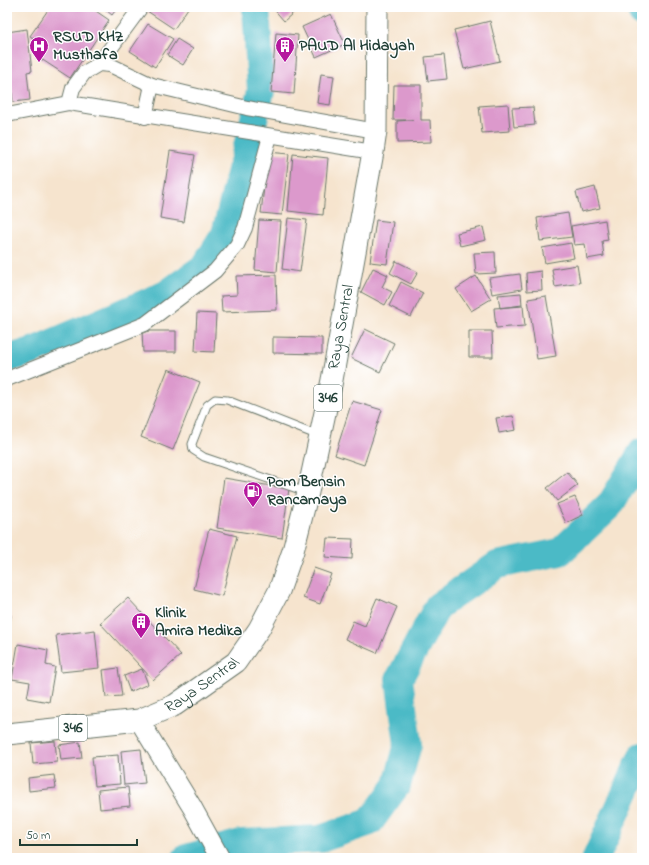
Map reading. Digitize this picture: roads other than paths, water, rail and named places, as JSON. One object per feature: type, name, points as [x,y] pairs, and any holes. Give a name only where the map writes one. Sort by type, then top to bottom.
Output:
[{"type":"main road","name":"Raya Sentral","points":[[139,720],[175,705],[236,662],[258,629],[279,591],[293,551],[308,492],[332,380],[373,152],[376,131],[378,7]]},
{"type":"main road","name":"346","points":[[7,734],[139,720]]},
{"type":"main road","points":[[139,720],[192,807],[220,858]]},
{"type":"street","points":[[69,103],[73,88],[84,73],[100,64],[141,7]]},
{"type":"street","points":[[100,64],[110,66],[152,85],[247,108],[376,131]]},
{"type":"street","points":[[145,117],[152,85]]},
{"type":"street","points":[[7,115],[69,103],[145,117],[373,152]]},
{"type":"street","points":[[7,378],[145,324],[215,271],[237,245],[245,228],[265,135]]},
{"type":"lane","points":[[308,492],[204,457],[193,450],[192,444],[208,405],[215,399],[227,400],[320,437]]},
{"type":"waterway","points":[[7,359],[35,350],[166,294],[205,266],[225,234],[261,91],[256,7]]},
{"type":"waterway","points":[[640,7],[642,13]]},
{"type":"waterway","points":[[186,858],[241,843],[320,839],[370,822],[397,785],[408,744],[399,679],[438,606],[497,565],[560,552],[610,505],[642,452]]},
{"type":"waterway","points":[[596,858],[642,756]]},
{"type":"place","name":"RSUD KHZ Musthafa","points":[[39,63]]},
{"type":"place","name":"PAUD Al Hidayah","points":[[285,63]]},
{"type":"place","name":"Pom Bensin Rancamaya","points":[[253,508]]},
{"type":"place","name":"Klinik Amira Medika","points":[[141,639]]}]
